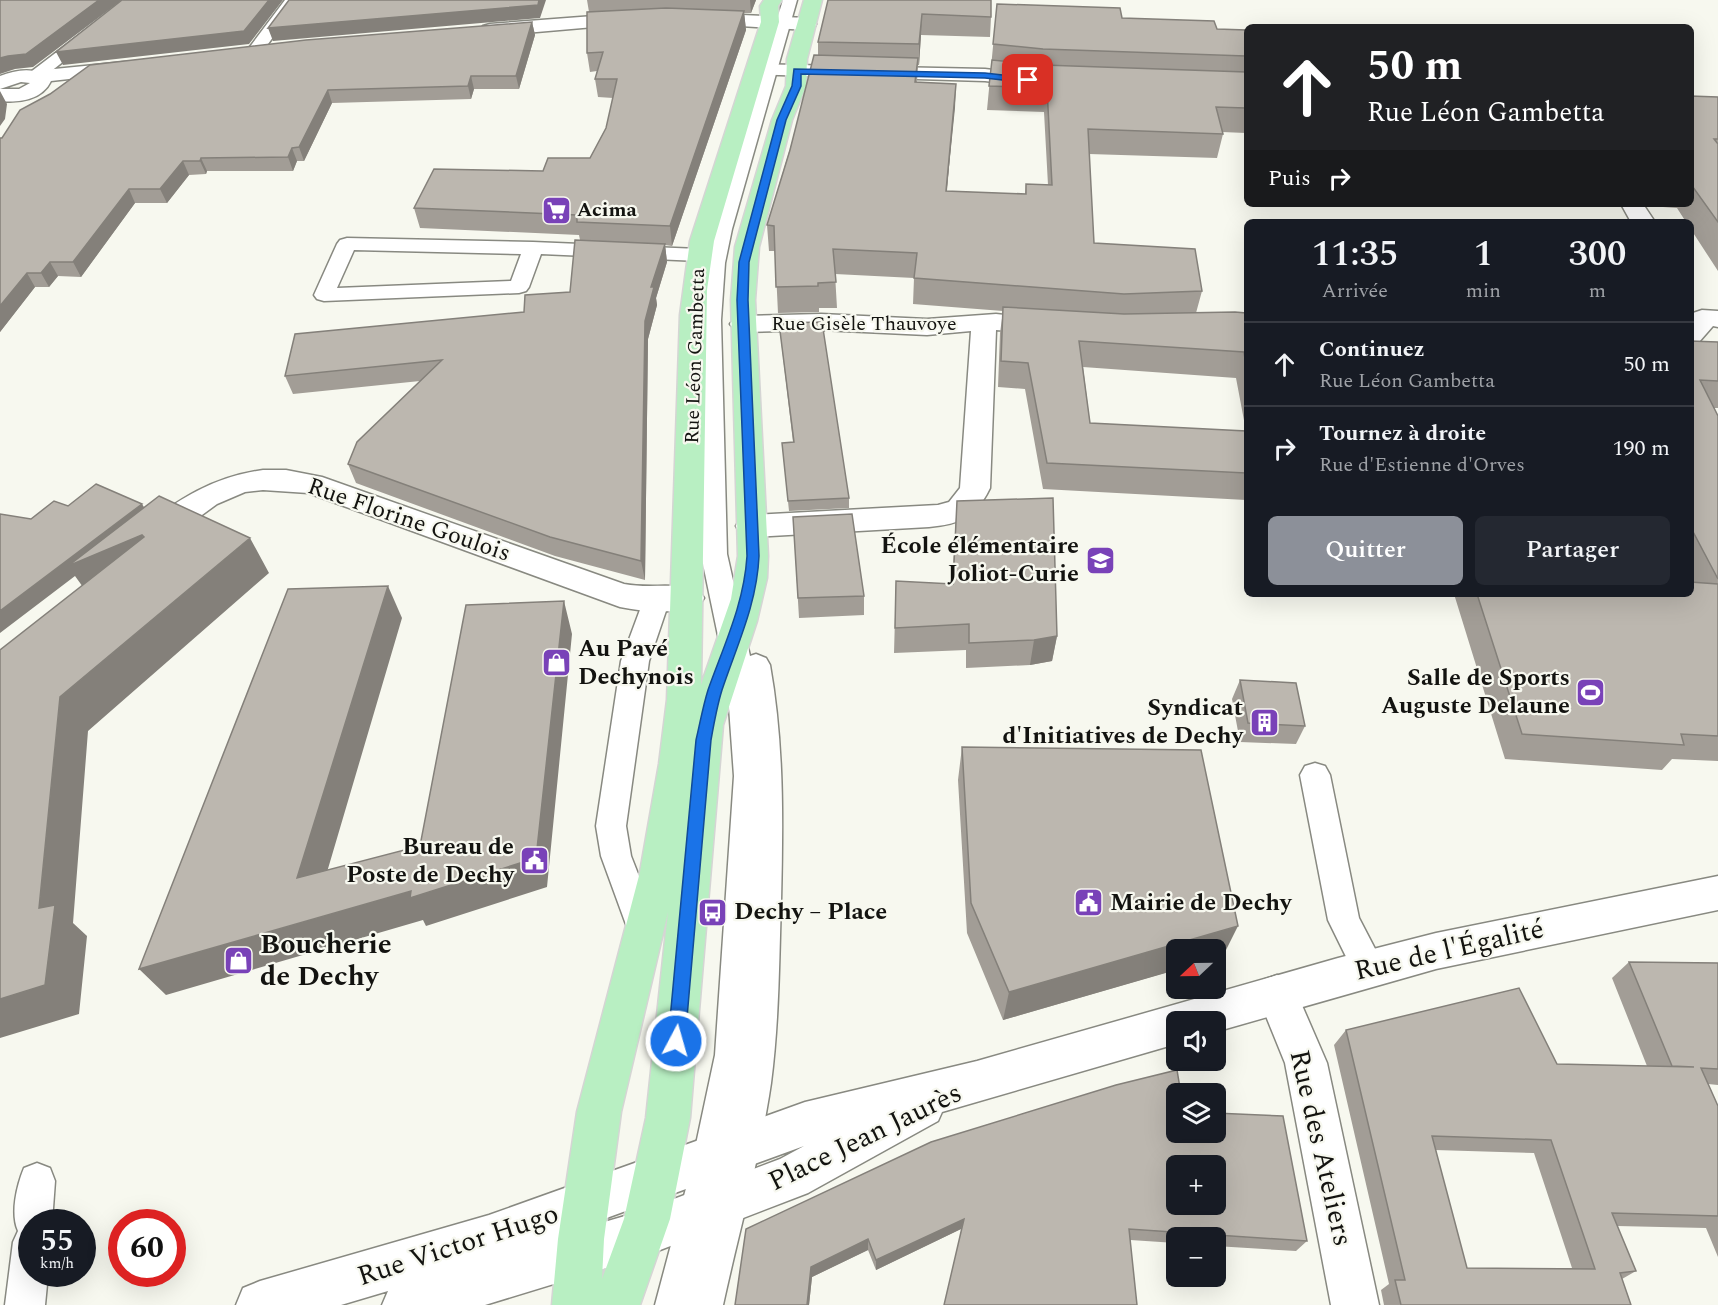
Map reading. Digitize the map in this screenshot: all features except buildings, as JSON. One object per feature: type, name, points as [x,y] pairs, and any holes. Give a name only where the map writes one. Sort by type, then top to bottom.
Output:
[{"type":"main road","points":[[789,15],[813,0]]},
{"type":"main road","name":"Rue Léon Gambetta","points":[[697,705],[672,599],[693,305],[699,255],[702,241],[777,71],[789,15]]},
{"type":"main road","name":"Rue Léon Gambetta","points":[[777,71],[797,59],[789,15]]},
{"type":"main road","name":"Rue Léon Gambetta","points":[[697,705],[738,627],[752,579],[743,279],[747,247],[782,120],[796,86],[777,71]]},
{"type":"main road","points":[[576,1305],[585,1204],[605,1082],[644,930],[697,705]]},
{"type":"main road","points":[[616,1305],[642,1234],[657,1178],[668,1118],[703,740],[697,705]]},
{"type":"street","points":[[680,18],[789,15]]},
{"type":"street","points":[[472,32],[652,18]]},
{"type":"street","points":[[232,55],[282,48]]},
{"type":"street","points":[[34,76],[40,79],[40,85],[20,104],[0,86],[18,77],[145,66]]},
{"type":"street","points":[[777,71],[985,75],[1051,81]]},
{"type":"street","name":"Rue Gisèle Thauvoye","points":[[743,324],[821,322],[942,327],[984,322],[1074,327]]},
{"type":"street","name":"Rue Gisèle Thauvoye","points":[[751,526],[920,518],[946,515],[965,506],[975,488],[984,322]]},
{"type":"street","name":"Rue Florine Goulois","points":[[130,553],[195,502],[214,492],[254,480],[296,481],[312,484],[620,595],[672,599]]},
{"type":"street","name":"Rue de l'Égalité","points":[[1220,1011],[1369,968],[1546,927],[1718,893]]},
{"type":"street","name":"Rue des Ateliers","points":[[1277,994],[1306,1063],[1355,1305]]},
{"type":"street","points":[[977,1082],[1166,1027]]},
{"type":"street","name":"Place Jean Jaurès","points":[[585,1204],[826,1118],[977,1082]]},
{"type":"street","name":"Place Jean Jaurès","points":[[580,1253],[642,1234],[799,1174],[918,1108],[977,1082]]},
{"type":"street","name":"Rue Victor Hugo","points":[[260,1305],[489,1238],[585,1204]]},
{"type":"street","name":"Rue Victor Hugo","points":[[406,1305],[580,1253]]},
{"type":"lane","points":[[34,76],[134,0]]},
{"type":"lane","points":[[254,52],[292,0]]},
{"type":"lane","points":[[789,15],[790,0]]},
{"type":"lane","points":[[66,91],[92,71]]},
{"type":"lane","points":[[675,1305],[713,1207],[727,1152],[725,1102],[736,1026],[748,801],[748,734],[738,627],[717,576],[714,554],[713,281],[722,229],[777,71]]},
{"type":"lane","points":[[533,248],[519,287],[324,296],[346,244],[533,248],[699,255]]},
{"type":"lane","points":[[644,930],[616,856],[611,826],[631,678],[642,636],[672,599]]},
{"type":"lane","points":[[1315,775],[1344,920],[1369,968]]},
{"type":"lane","points":[[35,1209],[38,1181]]},
{"type":"lane","points":[[703,1305],[713,1207]]},
{"type":"lane","points":[[25,1305],[27,1287]]},
{"type":"place","name":"Acima","points":[[556,210]]},
{"type":"place","name":"École élémentaire Joliot-Curie","points":[[1100,560]]},
{"type":"place","name":"Au Pavé Dechynois","points":[[557,663]]},
{"type":"place","name":"Salle de Sports Auguste Delaune","points":[[1591,692]]},
{"type":"place","name":"Syndicat d'Initiatives de Dechy","points":[[1264,722]]},
{"type":"place","name":"Bureau de Poste de Dechy","points":[[535,861]]},
{"type":"place","name":"Mairie de Dechy","points":[[1089,903]]},
{"type":"place","name":"Dechy – Place","points":[[713,912]]},
{"type":"place","name":"Boucherie de Dechy","points":[[239,960]]},
{"type":"route","points":[[676,1041],[703,740],[715,692],[744,613],[752,579],[753,556],[742,300],[744,262],[782,120],[794,95],[797,71],[985,75],[1028,80]]}]
